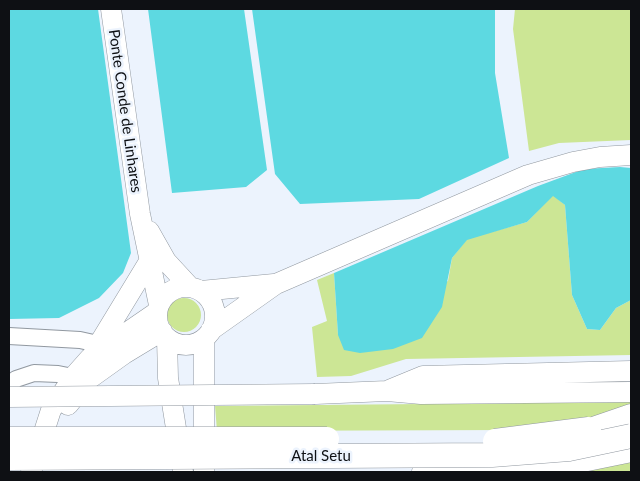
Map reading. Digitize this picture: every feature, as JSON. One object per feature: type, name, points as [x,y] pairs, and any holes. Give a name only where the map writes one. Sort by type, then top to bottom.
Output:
[{"type":"highway","name":"Atal Setu","points":[[9,439],[494,441],[596,428],[631,416]]},
{"type":"highway","name":"Atal Setu","points":[[9,458],[492,456],[569,449],[631,436]]},
{"type":"highway","points":[[424,472],[510,470],[557,466],[631,450]]},
{"type":"main road","name":"Ponte Conde de Linhares","points":[[111,9],[140,214],[161,322],[183,472]]},
{"type":"main road","points":[[276,284],[175,289],[163,298],[161,322],[174,342],[190,345],[276,284],[528,175],[573,162],[600,157],[631,155]]},
{"type":"main road","points":[[140,214],[166,261],[195,289],[207,296],[214,308],[214,323],[208,334],[204,472]]},
{"type":"main road","points":[[30,472],[51,410],[94,351],[150,260]]},
{"type":"main road","points":[[94,351],[161,322]]},
{"type":"main road","points":[[47,472],[57,434],[68,405],[89,379],[124,354],[161,322]]},
{"type":"main road","points":[[387,391],[423,376],[631,371]]},
{"type":"main road","points":[[9,396],[315,394],[387,391],[421,394],[631,392]]},
{"type":"lane","points":[[9,336],[80,340],[94,351]]},
{"type":"lane","points":[[9,396],[12,383],[22,377],[33,381],[71,381]]},
{"type":"green space","points":[[515,9],[631,9],[631,140],[559,143],[529,151],[513,29]]},
{"type":"green space","points":[[553,195],[565,205],[572,295],[587,329],[600,330],[616,308],[631,300],[631,355],[406,359],[351,376],[317,377],[312,327],[327,321],[317,280],[334,273],[338,335],[448,281],[452,258],[467,239],[527,222]]},
{"type":"green space","points":[[184,298],[196,303],[201,315],[196,327],[184,332],[172,327],[167,315],[172,303]]},
{"type":"green space","points":[[631,402],[631,408],[595,418],[509,430],[217,431],[215,406]]},
{"type":"green space","points":[[631,456],[631,472],[543,472]]},
{"type":"water","points":[[9,9],[98,9],[131,253],[123,273],[99,298],[59,318],[9,319]]},
{"type":"water","points":[[148,9],[244,9],[267,170],[246,187],[172,193]]},
{"type":"water","points":[[252,9],[495,9],[495,73],[509,158],[419,199],[300,204],[275,174]]},
{"type":"water","points":[[631,168],[631,300],[616,308],[600,330],[587,329],[572,295],[565,205],[553,196],[527,222],[467,240],[452,258],[442,307],[422,338],[393,349],[360,353],[344,350],[338,335],[334,273],[538,186],[584,169]]}]
